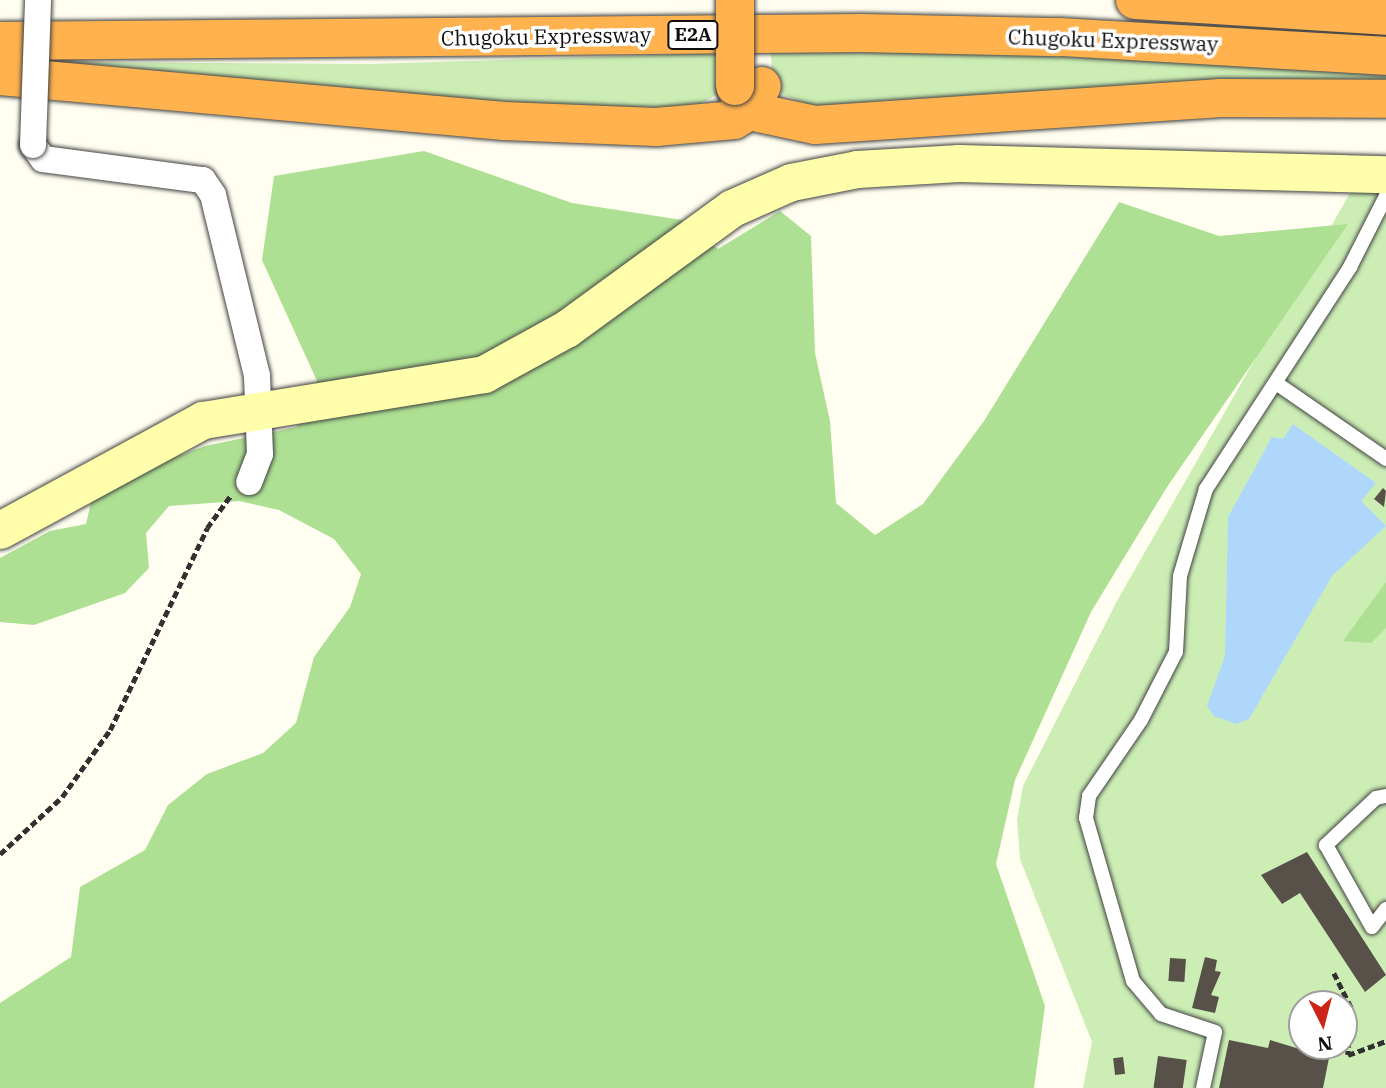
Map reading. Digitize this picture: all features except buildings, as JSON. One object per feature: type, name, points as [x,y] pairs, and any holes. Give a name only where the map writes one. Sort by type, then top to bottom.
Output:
[{"type":"highway","points":[[735,0],[749,94]]},
{"type":"highway","points":[[749,94],[761,0]]},
{"type":"highway","name":"Chugoku Expressway","points":[[1135,0],[1386,16]]},
{"type":"highway","name":"Chugoku Expressway","points":[[0,41],[861,33],[1060,37],[1386,56]]},
{"type":"highway","points":[[0,76],[558,123],[696,126],[749,94]]},
{"type":"highway","points":[[749,94],[825,124],[1221,98],[1386,99]]},
{"type":"street","points":[[38,0],[33,145],[43,159],[203,180],[240,284],[259,408],[260,454],[248,482]]},
{"type":"street","points":[[0,530],[203,420],[259,408],[391,393],[484,374],[566,329],[732,208],[804,180],[858,169],[959,163],[1386,174]]},
{"type":"lane","points":[[1203,1088],[1214,1032],[1161,1014],[1133,981],[1086,818],[1089,796],[1141,720],[1176,652],[1180,576],[1196,511],[1350,267],[1386,196]]},
{"type":"lane","points":[[1276,383],[1386,459]]},
{"type":"lane","points":[[1386,796],[1376,798],[1326,845],[1372,928],[1386,909]]},
{"type":"path","points":[[0,854],[62,797],[110,730],[207,528],[248,482]]},
{"type":"path","points":[[1334,973],[1352,1009],[1348,1055],[1386,1041]]},
{"type":"green space","points":[[1046,52],[1386,73],[1386,88],[827,113],[773,90],[771,53]]},
{"type":"green space","points":[[724,53],[725,90],[700,104],[611,114],[50,62],[369,64]]},
{"type":"green space","points":[[424,151],[572,203],[682,220],[718,249],[780,211],[811,236],[815,353],[830,421],[836,503],[875,535],[923,504],[984,421],[1119,202],[1219,236],[1348,224],[1167,487],[1091,612],[1015,780],[996,864],[1045,1006],[1034,1088],[0,1088],[0,1003],[71,957],[80,887],[145,850],[168,805],[207,774],[263,753],[296,723],[314,657],[350,607],[361,574],[334,539],[279,510],[239,501],[169,506],[146,533],[149,568],[125,593],[34,625],[0,622],[0,558],[50,531],[86,524],[91,502],[136,472],[205,446],[297,427],[317,381],[262,260],[274,176]]},
{"type":"green space","points":[[1354,186],[1386,191],[1386,1088],[1083,1088],[1092,1042],[1020,859],[1017,820],[1023,786],[1118,599]]},
{"type":"green space","points":[[1386,582],[1386,628],[1371,643],[1343,641]]},
{"type":"water","points":[[1293,424],[1376,483],[1361,501],[1386,526],[1332,576],[1249,719],[1236,724],[1214,716],[1207,706],[1225,656],[1228,517],[1272,437],[1283,439]]}]
